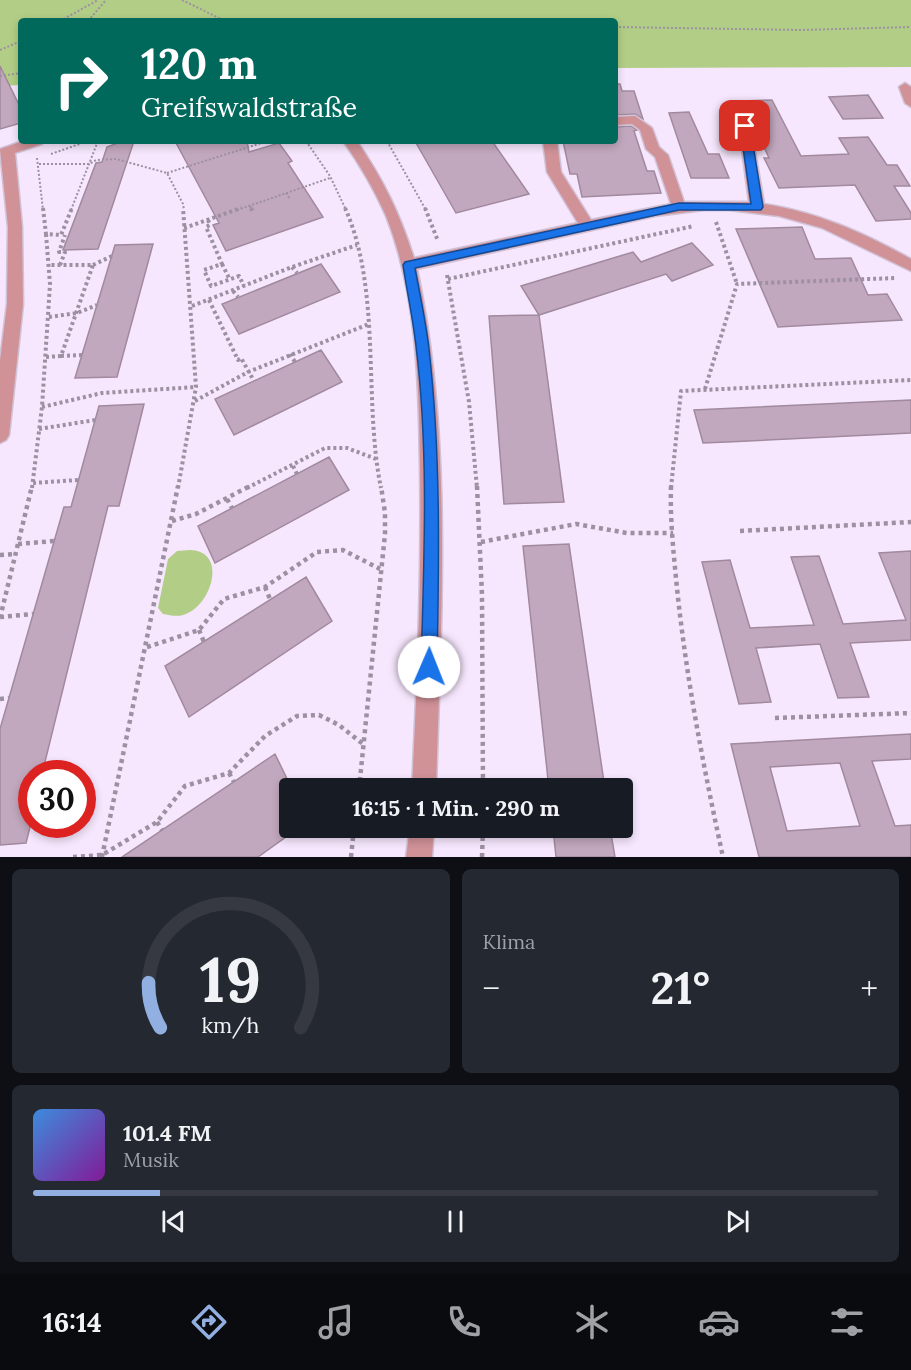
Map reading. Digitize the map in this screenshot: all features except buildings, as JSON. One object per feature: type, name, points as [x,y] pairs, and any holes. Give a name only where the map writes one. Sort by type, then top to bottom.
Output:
[{"type":"street","points":[[905,87],[911,103]]},
{"type":"street","points":[[618,121],[635,120],[646,128],[653,149],[661,155],[679,207]]},
{"type":"street","points":[[745,126],[757,207]]},
{"type":"street","points":[[0,435],[15,304],[15,227],[4,152],[28,144]]},
{"type":"street","points":[[352,144],[374,176],[392,216],[409,265],[423,346],[429,421],[432,553],[424,778]]},
{"type":"street","points":[[550,144],[554,172],[588,227]]},
{"type":"street","points":[[409,265],[679,207],[757,207],[820,222],[849,234],[911,266]]},
{"type":"street","points":[[419,857],[421,838]]},
{"type":"path","points":[[65,18],[98,0]]},
{"type":"path","points":[[91,18],[106,0]]},
{"type":"path","points":[[182,0],[219,18]]},
{"type":"path","points":[[618,27],[800,30],[888,25],[911,27]]},
{"type":"path","points":[[0,50],[18,42]]},
{"type":"path","points":[[0,76],[18,74]]},
{"type":"path","points":[[60,265],[65,252],[59,252],[76,198],[97,144]]},
{"type":"path","points":[[39,164],[89,164],[93,160],[128,161],[167,173],[253,144]]},
{"type":"path","points":[[260,144],[263,148]]},
{"type":"path","points":[[309,144],[317,154],[330,178],[357,245],[364,276],[369,324],[376,459],[385,514],[360,778]]},
{"type":"path","points":[[389,144],[421,198],[439,246]]},
{"type":"path","points":[[8,167],[38,158],[50,265],[46,357],[33,483],[0,617],[33,614]]},
{"type":"path","points":[[212,159],[214,163]]},
{"type":"path","points":[[102,856],[172,521],[196,387],[183,204],[167,173]]},
{"type":"path","points":[[184,228],[330,178]]},
{"type":"path","points":[[286,193],[290,199]]},
{"type":"path","points":[[76,198],[83,198]]},
{"type":"path","points":[[250,206],[253,212]]},
{"type":"path","points":[[705,389],[737,284],[715,220],[727,219]]},
{"type":"path","points":[[208,220],[210,225],[206,227],[230,280]]},
{"type":"path","points":[[448,279],[703,223]]},
{"type":"path","points":[[46,234],[65,235]]},
{"type":"path","points":[[192,306],[292,267],[357,245]]},
{"type":"path","points":[[50,265],[93,265],[112,256]]},
{"type":"path","points":[[222,264],[204,270],[211,286],[239,276],[244,286]]},
{"type":"path","points":[[61,356],[93,265]]},
{"type":"path","points":[[445,266],[468,410],[481,542],[483,778]]},
{"type":"path","points":[[292,267],[297,273]]},
{"type":"path","points":[[737,284],[900,278]]},
{"type":"path","points":[[233,291],[238,297]]},
{"type":"path","points":[[209,300],[238,360],[241,358],[254,381]]},
{"type":"path","points":[[49,317],[77,313],[97,305]]},
{"type":"path","points":[[194,401],[248,372],[369,324]]},
{"type":"path","points":[[290,354],[295,362]]},
{"type":"path","points":[[46,357],[82,355]]},
{"type":"path","points":[[723,857],[695,726],[686,670],[670,503],[681,391],[911,380]]},
{"type":"path","points":[[42,407],[102,393],[196,387]]},
{"type":"path","points":[[39,429],[95,420]]},
{"type":"path","points":[[172,521],[196,514],[325,448],[338,445],[349,447],[376,459]]},
{"type":"path","points":[[292,466],[297,474]]},
{"type":"path","points":[[33,483],[78,480]]},
{"type":"path","points":[[227,499],[232,508]]},
{"type":"path","points":[[740,531],[911,522]]},
{"type":"path","points":[[481,542],[576,524],[627,532],[673,533]]},
{"type":"path","points":[[18,543],[54,542]]},
{"type":"path","points":[[146,648],[199,630],[224,598],[265,587],[317,552],[343,550],[380,570]]},
{"type":"path","points":[[0,555],[16,554]]},
{"type":"path","points":[[265,587],[270,599]]},
{"type":"path","points":[[199,630],[204,642]]},
{"type":"path","points":[[0,699],[9,698]]},
{"type":"path","points":[[775,718],[911,713]]},
{"type":"path","points":[[73,857],[102,856],[157,822],[185,786],[229,772],[265,736],[297,716],[319,715],[339,725],[364,745]]},
{"type":"path","points":[[229,772],[234,782]]},
{"type":"path","points":[[157,822],[162,830]]},
{"type":"path","points":[[351,857],[353,838]]},
{"type":"path","points":[[482,857],[483,838]]},
{"type":"green space","points":[[0,0],[911,0],[911,67],[618,68],[618,18],[18,18],[18,85],[0,86]]},
{"type":"green space","points":[[190,550],[202,553],[209,560],[212,580],[208,592],[193,610],[181,616],[163,614],[158,608],[168,559],[177,551]]},
{"type":"route","points":[[429,667],[432,553],[429,421],[423,346],[409,265],[655,211],[705,205],[757,207],[745,126]]}]
